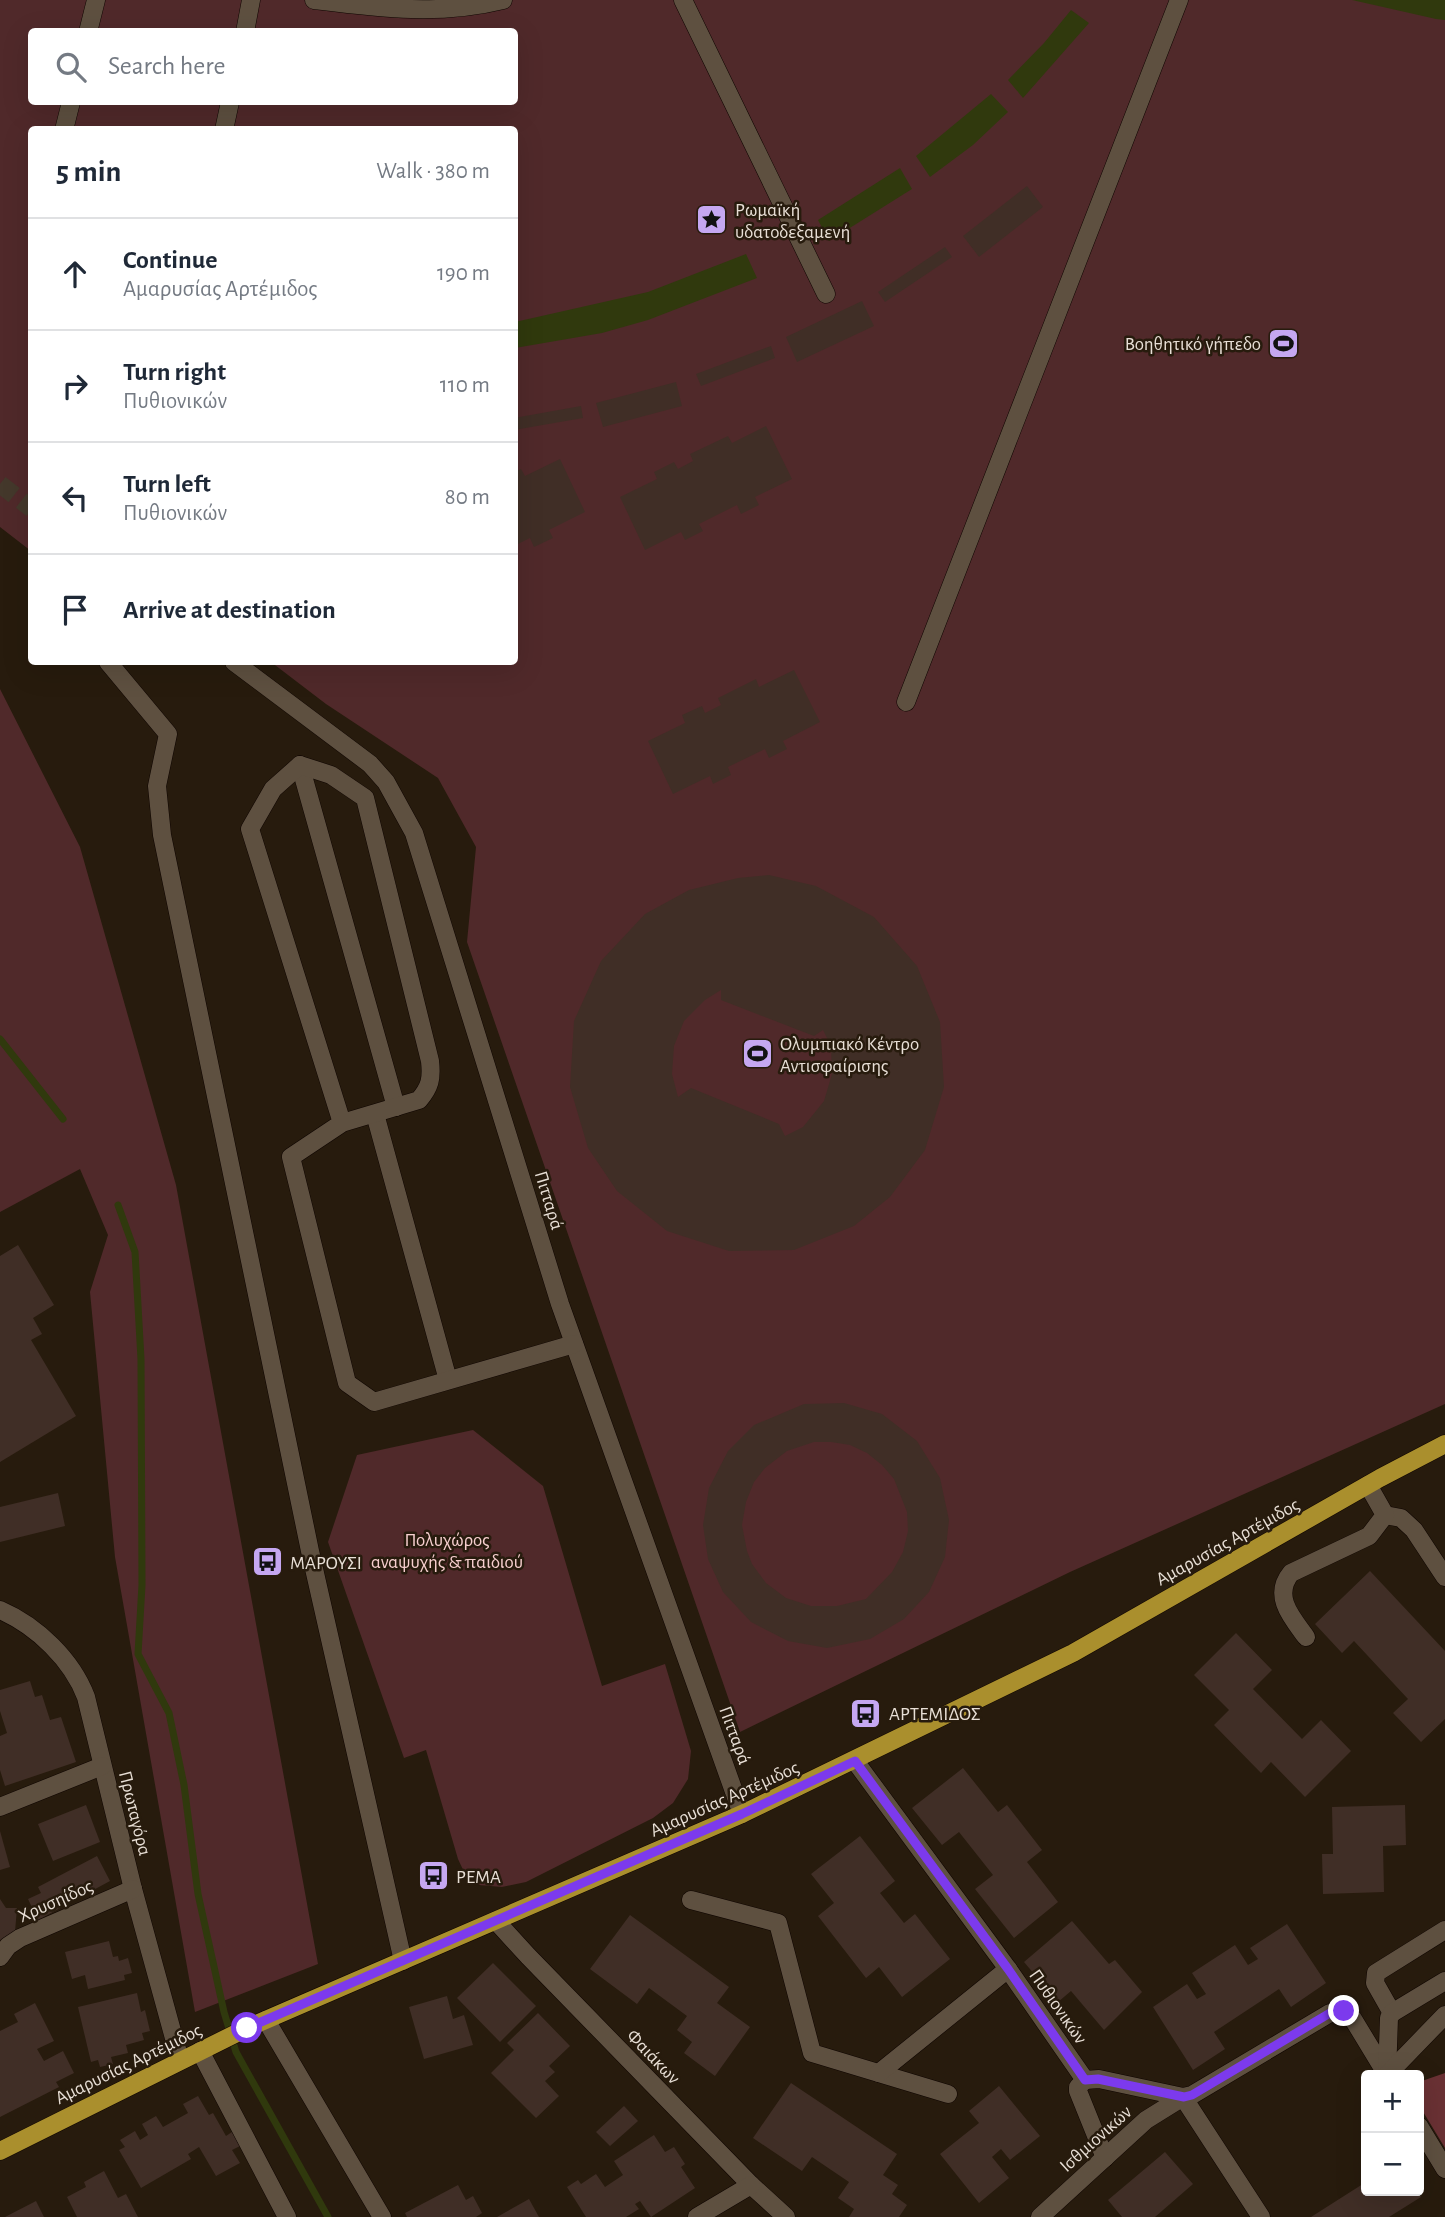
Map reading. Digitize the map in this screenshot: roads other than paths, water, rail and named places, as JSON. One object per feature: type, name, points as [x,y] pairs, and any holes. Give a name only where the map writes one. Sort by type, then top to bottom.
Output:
[{"type":"main road","name":"Αμαρυσίας Αρτέμιδος","points":[[0,2151],[247,2028],[742,1814],[855,1761],[1073,1653],[1445,1444]]},
{"type":"street","points":[[90,28],[96,0]]},
{"type":"street","points":[[246,28],[251,0]]},
{"type":"street","points":[[314,0],[392,10],[440,9],[503,0]]},
{"type":"street","points":[[683,0],[826,293]]},
{"type":"street","points":[[906,702],[1179,0]]},
{"type":"street","points":[[65,126],[70,105]]},
{"type":"street","points":[[225,126],[229,105]]},
{"type":"street","points":[[110,665],[168,734],[157,786],[162,835],[310,1550],[403,1961]]},
{"type":"street","name":"Πιτταρά","points":[[238,665],[370,764],[386,782],[405,814],[424,861],[560,1304],[742,1814]]},
{"type":"street","points":[[300,765],[331,775],[365,798],[430,1061],[432,1080],[419,1100],[342,1123],[291,1157],[347,1383],[374,1402],[574,1344]]},
{"type":"street","points":[[300,765],[396,1107]]},
{"type":"street","points":[[300,765],[272,789],[250,829],[342,1123]]},
{"type":"street","points":[[375,1114],[448,1380]]},
{"type":"street","points":[[1368,1485],[1385,1515]]},
{"type":"street","points":[[1385,1515],[1402,1518],[1414,1530],[1445,1577]]},
{"type":"street","points":[[1306,1637],[1287,1611],[1282,1599],[1286,1579],[1291,1573],[1369,1536],[1385,1515]]},
{"type":"street","name":"Πρωταγόρα","points":[[0,1610],[32,1630],[67,1660],[79,1678],[180,2060]]},
{"type":"street","name":"Πυθιονικών","points":[[855,1761],[1008,1969],[1085,2080]]},
{"type":"street","points":[[0,1807],[102,1766]]},
{"type":"street","name":"Χρυσηίδος","points":[[0,1957],[8,1945],[20,1938],[133,1889]]},
{"type":"street","points":[[691,1900],[778,1923],[812,2053],[948,2094]]},
{"type":"street","name":"Φαιάκων","points":[[496,1921],[751,2185],[786,2217]]},
{"type":"street","points":[[1392,2014],[1375,1983],[1376,1973],[1445,1930]]},
{"type":"street","points":[[879,2073],[1008,1969]]},
{"type":"street","points":[[1387,2070],[1387,2029],[1392,2014],[1445,1981]]},
{"type":"street","points":[[1105,2158],[1078,2091],[1078,2087],[1085,2080],[1098,2079],[1184,2097],[1201,2091],[1330,2013],[1344,2011],[1353,2019],[1384,2070]]},
{"type":"street","points":[[1392,2070],[1445,2015]]},
{"type":"street","points":[[266,2020],[382,2217]]},
{"type":"street","points":[[200,2051],[287,2217]]},
{"type":"street","points":[[1184,2097],[1261,2217]]},
{"type":"street","name":"Ισθμιονικών","points":[[1040,2217],[1157,2112],[1184,2097]]},
{"type":"street","points":[[1423,2133],[1445,2169]]},
{"type":"street","points":[[697,2217],[751,2185]]},
{"type":"waterway","points":[[0,1039],[63,1119]]},
{"type":"waterway","points":[[118,1205],[135,1252],[141,1359],[142,1585],[138,1654],[169,1713],[184,1785],[198,1894],[224,2012],[236,2052],[328,2217]]},
{"type":"tunnel","points":[[0,484],[28,506]]},
{"type":"place","name":"Ρωμαϊκή υδατοδεξαμενή","points":[[712,220]]},
{"type":"place","name":"Βοηθητικό γήπεδο","points":[[1284,343]]},
{"type":"place","name":"Ολυμπιακό Κέντρο Αντισφαίρισης","points":[[757,1054]]},
{"type":"place","name":"ΜΑΡΟΥΣΙ","points":[[267,1562]]},
{"type":"place","name":"ΑΡΤΕΜΙΔΟΣ","points":[[866,1713]]},
{"type":"place","name":"ΡΕΜΑ","points":[[433,1876]]},
{"type":"park label","name":"Πολυχώρος αναψυχής & παιδιού","points":[[447,1550]]}]
